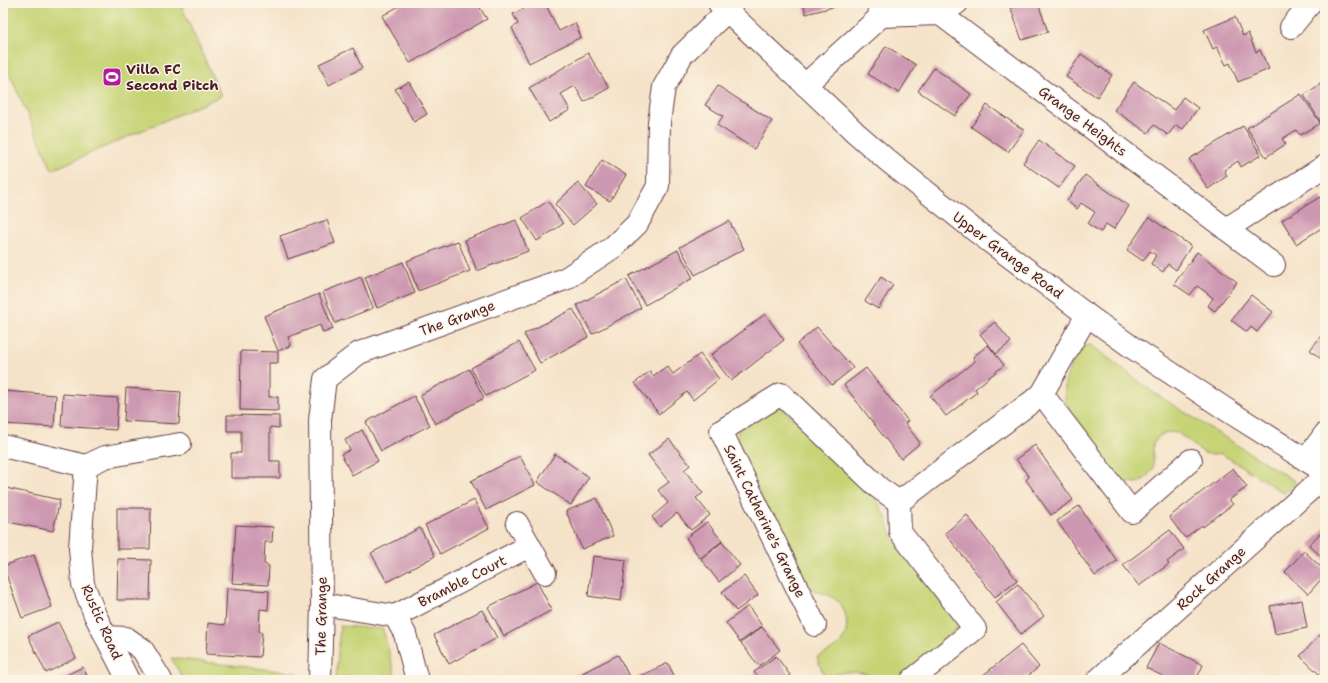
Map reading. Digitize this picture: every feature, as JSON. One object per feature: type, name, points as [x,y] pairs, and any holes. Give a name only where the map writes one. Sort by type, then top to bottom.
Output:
[{"type":"street","points":[[1291,27],[1309,3]]},
{"type":"street","name":"Upper Grange Road","points":[[723,7],[888,161],[973,229],[1087,315],[1187,384],[1325,472]]},
{"type":"street","name":"The Grange","points":[[320,680],[322,604],[320,420],[325,379],[359,353],[565,279],[612,248],[637,224],[658,186],[659,122],[664,86],[682,55],[723,7]]},
{"type":"street","name":"Grange Heights","points":[[805,84],[879,10],[948,8],[1226,229],[1274,265]]},
{"type":"street","points":[[1226,229],[1325,166]]},
{"type":"street","points":[[912,680],[975,629],[900,532],[900,502],[1042,394],[1087,315]]},
{"type":"street","name":"Saint Catherine's Grange","points":[[815,625],[721,431],[781,394],[879,488],[900,502]]},
{"type":"street","points":[[1042,394],[1132,512],[1191,460]]},
{"type":"street","points":[[1306,460],[1325,434]]},
{"type":"street","points":[[3,446],[86,466],[105,456],[180,444]]},
{"type":"street","name":"Rustic Road","points":[[86,466],[80,548],[83,584],[95,614],[128,680]]},
{"type":"street","name":"Rock Grange","points":[[1098,680],[1325,476]]},
{"type":"street","points":[[517,523],[545,573]]},
{"type":"street","name":"Bramble Court","points":[[395,616],[529,546]]},
{"type":"street","points":[[322,604],[395,616],[405,634],[417,680]]},
{"type":"street","points":[[106,637],[126,638],[142,649],[161,680]]},
{"type":"green space","name":"Villa FC Second Pitch","points":[[3,3],[180,3],[221,96],[52,170],[3,59]]},
{"type":"green space","points":[[1091,345],[1154,393],[1296,482],[1284,493],[1222,454],[1213,455],[1204,453],[1178,433],[1168,432],[1159,436],[1153,444],[1153,468],[1146,478],[1137,483],[1126,482],[1119,477],[1065,404],[1065,383],[1070,367],[1078,352],[1084,346]]},
{"type":"green space","points":[[779,405],[876,499],[886,517],[892,536],[959,627],[897,680],[873,680],[869,675],[857,672],[837,674],[825,679],[817,657],[832,649],[842,641],[846,633],[847,624],[844,610],[842,605],[833,597],[808,588],[736,447],[738,431]]},
{"type":"green space","points":[[340,626],[383,629],[396,680],[336,680]]},
{"type":"green space","points":[[171,658],[298,673],[298,680],[184,680]]},
{"type":"building","points":[[404,3],[477,3],[487,19],[410,63],[382,16]]},
{"type":"building","points":[[535,3],[545,3],[559,31],[575,23],[581,37],[529,63],[512,28],[518,24],[513,14]]},
{"type":"building","points":[[803,3],[836,3],[837,6],[806,14]]},
{"type":"building","points":[[1018,3],[1038,3],[1048,32],[1022,40],[1010,6]]},
{"type":"building","points":[[1235,17],[1243,36],[1248,33],[1256,52],[1260,50],[1269,69],[1238,82],[1230,63],[1226,65],[1217,47],[1213,49],[1204,30]]},
{"type":"building","points":[[886,46],[916,65],[899,93],[868,74]]},
{"type":"building","points":[[353,48],[362,68],[329,85],[319,64]]},
{"type":"building","points":[[588,53],[609,88],[584,102],[575,86],[561,94],[570,110],[549,122],[529,88]]},
{"type":"building","points":[[1081,54],[1112,75],[1097,97],[1066,77]]},
{"type":"building","points":[[934,68],[971,94],[955,116],[918,91]]},
{"type":"building","points":[[1325,81],[1325,122],[1322,124],[1304,95]]},
{"type":"building","points":[[409,82],[427,114],[414,122],[395,89]]},
{"type":"building","points":[[1134,82],[1174,110],[1183,97],[1198,108],[1183,129],[1176,125],[1168,135],[1154,125],[1148,133],[1114,110]]},
{"type":"building","points":[[718,86],[772,121],[754,149],[717,125],[723,116],[705,105]]},
{"type":"building","points":[[1301,94],[1320,123],[1300,135],[1296,130],[1282,139],[1286,144],[1266,157],[1247,128]]},
{"type":"building","points":[[987,105],[1024,130],[1008,152],[971,127]]},
{"type":"building","points":[[1243,126],[1261,155],[1241,167],[1238,161],[1224,170],[1227,176],[1208,189],[1189,159]]},
{"type":"building","points":[[1039,140],[1075,166],[1059,188],[1023,163]]},
{"type":"building","points":[[602,160],[626,175],[610,201],[586,187]]},
{"type":"building","points":[[1085,175],[1129,206],[1114,229],[1106,224],[1101,232],[1088,224],[1095,212],[1081,203],[1077,209],[1067,201]]},
{"type":"building","points":[[578,183],[597,204],[573,225],[555,204]]},
{"type":"building","points":[[1320,197],[1325,205],[1325,226],[1296,244],[1282,220]]},
{"type":"building","points":[[548,201],[563,224],[537,241],[522,218]]},
{"type":"building","points":[[1149,217],[1191,246],[1176,270],[1168,264],[1163,272],[1151,264],[1156,255],[1150,251],[1143,261],[1127,250]]},
{"type":"building","points":[[327,220],[335,243],[288,259],[280,236]]},
{"type":"building","points":[[516,220],[528,251],[477,271],[465,240]]},
{"type":"building","points":[[729,221],[744,249],[695,275],[680,247]]},
{"type":"building","points":[[458,241],[470,271],[418,291],[407,261]]},
{"type":"building","points":[[678,250],[693,278],[645,305],[629,276]]},
{"type":"building","points":[[1197,252],[1237,282],[1215,311],[1208,306],[1213,298],[1197,286],[1190,295],[1174,284]]},
{"type":"building","points":[[403,262],[415,293],[377,308],[365,277]]},
{"type":"building","points":[[361,277],[373,308],[335,323],[323,292]]},
{"type":"building","points":[[881,277],[893,285],[878,309],[865,301]]},
{"type":"building","points":[[626,279],[641,308],[592,334],[577,305]]},
{"type":"building","points":[[319,294],[333,329],[323,333],[320,325],[288,337],[291,346],[278,351],[264,316]]},
{"type":"building","points":[[1251,295],[1273,312],[1257,332],[1251,327],[1247,332],[1231,320]]},
{"type":"building","points":[[573,309],[588,337],[540,363],[524,334]]},
{"type":"building","points":[[765,314],[784,340],[731,381],[711,355]]},
{"type":"building","points":[[995,322],[1011,342],[996,354],[980,334]]},
{"type":"building","points":[[817,327],[853,368],[832,385],[797,344]]},
{"type":"building","points":[[1325,331],[1325,362],[1310,350]]},
{"type":"building","points":[[519,342],[535,370],[486,396],[471,368]]},
{"type":"building","points":[[988,345],[1004,365],[975,389],[977,392],[946,416],[930,396],[975,361],[973,357]]},
{"type":"building","points":[[241,351],[278,352],[278,363],[269,363],[269,397],[278,397],[278,411],[240,410]]},
{"type":"building","points":[[700,354],[719,379],[693,400],[687,392],[659,414],[635,383],[650,371],[653,376],[667,366],[673,374]]},
{"type":"building","points":[[866,368],[908,421],[905,423],[920,443],[901,459],[844,385]]},
{"type":"building","points":[[469,369],[484,398],[435,424],[420,395]]},
{"type":"building","points":[[126,388],[181,392],[179,424],[124,421]]},
{"type":"building","points":[[3,391],[56,395],[54,427],[3,424]]},
{"type":"building","points":[[63,394],[118,398],[116,430],[61,426]]},
{"type":"building","points":[[414,396],[430,425],[381,451],[366,422]]},
{"type":"building","points":[[227,415],[279,416],[279,428],[270,427],[270,461],[280,461],[280,478],[231,478],[231,453],[241,453],[241,431],[227,431]]},
{"type":"building","points":[[362,430],[378,461],[352,475],[341,454],[350,450],[345,440]]},
{"type":"building","points":[[669,439],[690,465],[684,470],[703,493],[696,498],[710,515],[691,530],[677,513],[660,527],[652,517],[668,503],[658,490],[669,482],[648,455]]},
{"type":"building","points":[[1035,445],[1073,500],[1051,515],[1026,480],[1029,477],[1016,459]]},
{"type":"building","points":[[555,454],[589,477],[571,505],[537,482]]},
{"type":"building","points":[[520,456],[535,485],[486,510],[471,481]]},
{"type":"building","points":[[1233,468],[1247,487],[1229,500],[1233,504],[1203,527],[1202,525],[1185,538],[1169,517]]},
{"type":"building","points":[[6,488],[60,500],[53,531],[3,521],[3,501]]},
{"type":"building","points":[[597,498],[613,536],[582,549],[566,511]]},
{"type":"building","points":[[474,500],[489,528],[440,554],[425,525]]},
{"type":"building","points":[[1079,506],[1117,561],[1095,576],[1057,521]]},
{"type":"building","points":[[117,508],[151,508],[150,549],[117,549]]},
{"type":"building","points":[[967,515],[1017,580],[995,597],[945,533]]},
{"type":"building","points":[[707,522],[722,541],[700,558],[686,538]]},
{"type":"building","points":[[236,525],[273,527],[272,542],[265,542],[264,564],[269,566],[268,585],[232,583]]},
{"type":"building","points":[[420,528],[435,556],[387,582],[371,553]]},
{"type":"building","points":[[1325,528],[1325,560],[1309,545]]},
{"type":"building","points":[[1170,530],[1184,549],[1167,562],[1169,564],[1139,586],[1123,565]]},
{"type":"building","points":[[722,542],[740,565],[719,582],[701,559]]},
{"type":"building","points":[[1304,551],[1325,571],[1325,575],[1308,594],[1285,572]]},
{"type":"building","points":[[34,555],[52,607],[22,618],[3,566]]},
{"type":"building","points":[[593,556],[626,560],[621,601],[588,596]]},
{"type":"building","points":[[118,559],[151,560],[150,600],[117,600]]},
{"type":"building","points":[[744,576],[758,595],[736,611],[722,592]]},
{"type":"building","points":[[537,582],[552,610],[504,636],[488,607]]},
{"type":"building","points":[[1018,584],[1044,616],[1021,634],[996,602]]},
{"type":"building","points":[[227,588],[269,591],[268,610],[260,609],[259,631],[262,633],[260,657],[206,654],[208,623],[225,625]]},
{"type":"building","points":[[1302,600],[1307,628],[1275,634],[1270,606]]},
{"type":"building","points":[[748,606],[762,626],[740,642],[726,623]]},
{"type":"building","points":[[482,610],[497,638],[449,664],[434,635]]},
{"type":"building","points":[[58,622],[76,658],[46,673],[28,636]]},
{"type":"building","points":[[762,627],[780,650],[759,666],[741,643]]},
{"type":"building","points":[[1320,635],[1325,640],[1325,670],[1320,675],[1300,656]]},
{"type":"building","points":[[1159,643],[1203,665],[1196,680],[1171,680],[1146,668]]},
{"type":"building","points":[[1021,645],[1039,667],[1023,680],[977,680]]},
{"type":"building","points":[[618,655],[631,680],[569,680],[594,667]]},
{"type":"building","points":[[776,656],[790,675],[783,680],[760,680],[754,672]]},
{"type":"building","points":[[668,663],[676,680],[639,680],[638,677]]},
{"type":"building","points":[[83,667],[89,680],[56,680]]},
{"type":"place","name":"Villa FC Second Pitch","points":[[112,77]]}]
